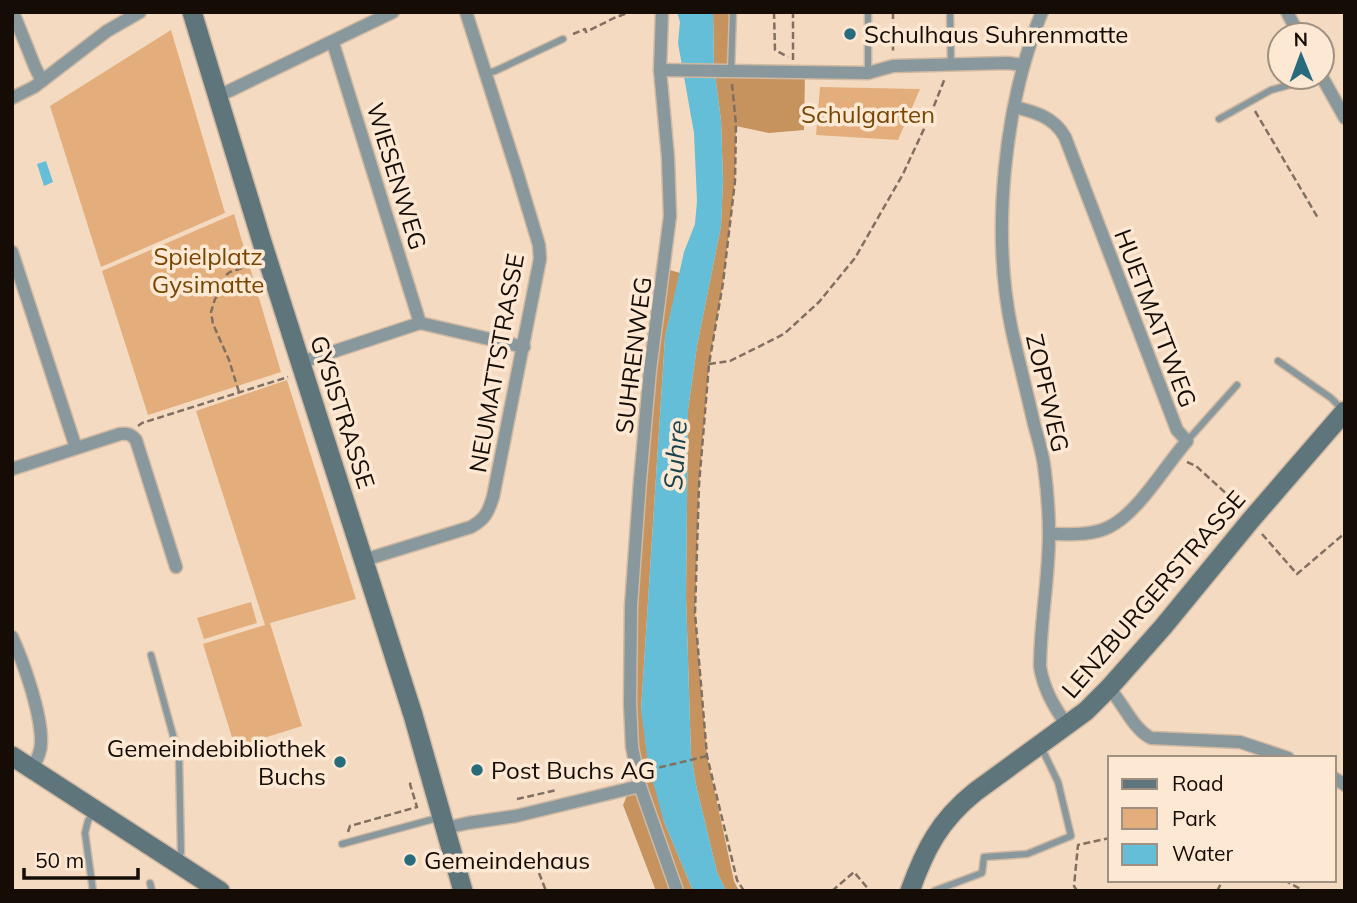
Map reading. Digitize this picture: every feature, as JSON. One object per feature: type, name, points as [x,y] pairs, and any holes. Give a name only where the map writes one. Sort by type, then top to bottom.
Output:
[{"type":"street","points":[[13,12],[42,81]]},
{"type":"street","points":[[12,99],[42,81],[107,31],[140,12]]},
{"type":"street","name":"GYSISTRASSE","points":[[192,12],[268,259],[296,369],[363,560],[413,715],[463,891]]},
{"type":"street","name":"NEUMATTSTRASSE","points":[[363,560],[481,522],[493,497],[524,346],[540,259],[539,245],[466,12]]},
{"type":"street","name":"SUHRENWEG","points":[[639,779],[632,747],[631,606],[650,369],[670,216],[662,12]]},
{"type":"street","name":"ZOPFWEG","points":[[1042,12],[1023,65],[1014,107],[1005,169],[1003,219],[1006,298],[1044,465],[1049,534],[1040,667],[1048,696],[1067,726]]},
{"type":"street","points":[[218,95],[333,43],[390,13]]},
{"type":"street","name":"WIESENWEG","points":[[333,43],[421,323]]},
{"type":"street","points":[[666,71],[868,73],[893,66],[1008,63],[1023,65]]},
{"type":"street","points":[[1330,91],[1345,118]]},
{"type":"street","name":"HUETMATTWEG","points":[[1014,107],[1041,114],[1065,137],[1177,430],[1187,441],[1138,503],[1108,528],[1082,533],[1049,534]]},
{"type":"street","points":[[12,252],[75,448]]},
{"type":"street","points":[[296,369],[421,323],[524,346]]},
{"type":"street","name":"LENZBURGERSTRASSE","points":[[910,891],[933,838],[946,819],[975,792],[1086,711],[1109,688],[1345,411]]},
{"type":"street","points":[[12,469],[120,434],[132,436],[136,440],[176,567]]},
{"type":"street","points":[[12,637],[25,670],[40,728],[41,745],[32,769]]},
{"type":"street","points":[[1109,688],[1141,733],[1150,738],[1240,742],[1282,756]]},
{"type":"street","points":[[12,756],[220,891]]},
{"type":"street","points":[[444,822],[468,823],[516,816],[639,779],[677,891]]},
{"type":"lane","points":[[731,71],[733,12]]},
{"type":"lane","points":[[868,12],[868,73]]},
{"type":"lane","points":[[950,12],[951,65]]},
{"type":"lane","points":[[486,73],[563,39]]},
{"type":"lane","points":[[1220,119],[1269,91]]},
{"type":"lane","points":[[1278,361],[1345,411]]},
{"type":"lane","points":[[1187,441],[1237,385]]},
{"type":"lane","points":[[151,655],[179,757],[181,852],[176,863]]},
{"type":"lane","points":[[934,891],[982,873],[984,857],[1027,854],[1071,836],[1058,782],[1040,745]]},
{"type":"lane","points":[[93,891],[85,833],[95,810]]},
{"type":"lane","points":[[342,844],[444,822]]},
{"type":"path","points":[[573,34],[585,30],[586,32],[630,12]]},
{"type":"path","points":[[774,12],[775,50],[793,62],[793,12]]},
{"type":"path","points":[[893,12],[893,66]]},
{"type":"path","points":[[709,364],[730,361],[784,334],[819,302],[848,267],[903,174],[951,65]]},
{"type":"path","points":[[731,71],[736,125],[735,181],[723,283],[709,364],[699,485],[695,613],[707,756],[737,880],[744,891]]},
{"type":"path","points":[[1250,102],[1318,218]]},
{"type":"path","points":[[240,392],[213,324],[211,312],[215,299],[224,287],[226,275],[268,259]]},
{"type":"path","points":[[126,433],[142,423],[240,392],[296,369]]},
{"type":"path","points":[[1176,453],[1196,466],[1236,501],[1250,521],[1297,573],[1345,533]]},
{"type":"path","points":[[639,779],[707,756]]},
{"type":"path","points":[[342,844],[350,826],[417,807],[410,784]]},
{"type":"path","points":[[1076,891],[1074,886],[1078,845],[1108,838]]},
{"type":"path","points":[[832,891],[854,872],[870,891]]},
{"type":"path","points":[[539,873],[545,891]]},
{"type":"path","points":[[1288,882],[1304,891]]},
{"type":"green space","points":[[171,30],[225,213],[101,267],[50,106]]},
{"type":"green space","name":"Schulgarten","points":[[820,87],[920,89],[898,140],[816,135]]},
{"type":"green space","name":"Spielplatz Gysimatte","points":[[234,214],[281,372],[148,415],[102,271]]},
{"type":"green space","points":[[287,380],[356,599],[270,623],[302,726],[235,747],[203,644],[265,625],[196,411]]},
{"type":"green space","points":[[251,602],[257,623],[204,639],[197,618]]},
{"type":"shaded area","points":[[713,12],[733,12],[731,71],[805,73],[804,130],[769,133],[736,126],[735,181],[723,283],[709,364],[699,485],[695,613],[707,756],[734,881],[739,891],[726,891],[717,872],[696,785],[691,754],[686,596],[688,410],[697,346],[721,226],[721,121],[714,66]]},
{"type":"shaded area","points":[[670,270],[680,273],[665,337],[641,710],[664,822],[693,891],[656,891],[623,805],[637,772],[636,637],[654,367]]},
{"type":"water","name":"Suhre","points":[[677,12],[713,12],[714,66],[721,121],[721,226],[697,346],[688,410],[686,596],[691,754],[717,872],[726,891],[693,891],[664,822],[648,764],[641,710],[665,337],[684,252],[695,224],[697,201],[694,133],[678,43],[680,22]]},
{"type":"water","points":[[46,161],[53,182],[44,186],[37,164]]},
{"type":"place","name":"Schulhaus Suhrenmatte","points":[[850,34]]},
{"type":"place","name":"Gemeindebibliothek Buchs","points":[[340,762]]},
{"type":"place","name":"Post Buchs AG","points":[[477,770]]},
{"type":"place","name":"Gemeindehaus","points":[[410,860]]}]
